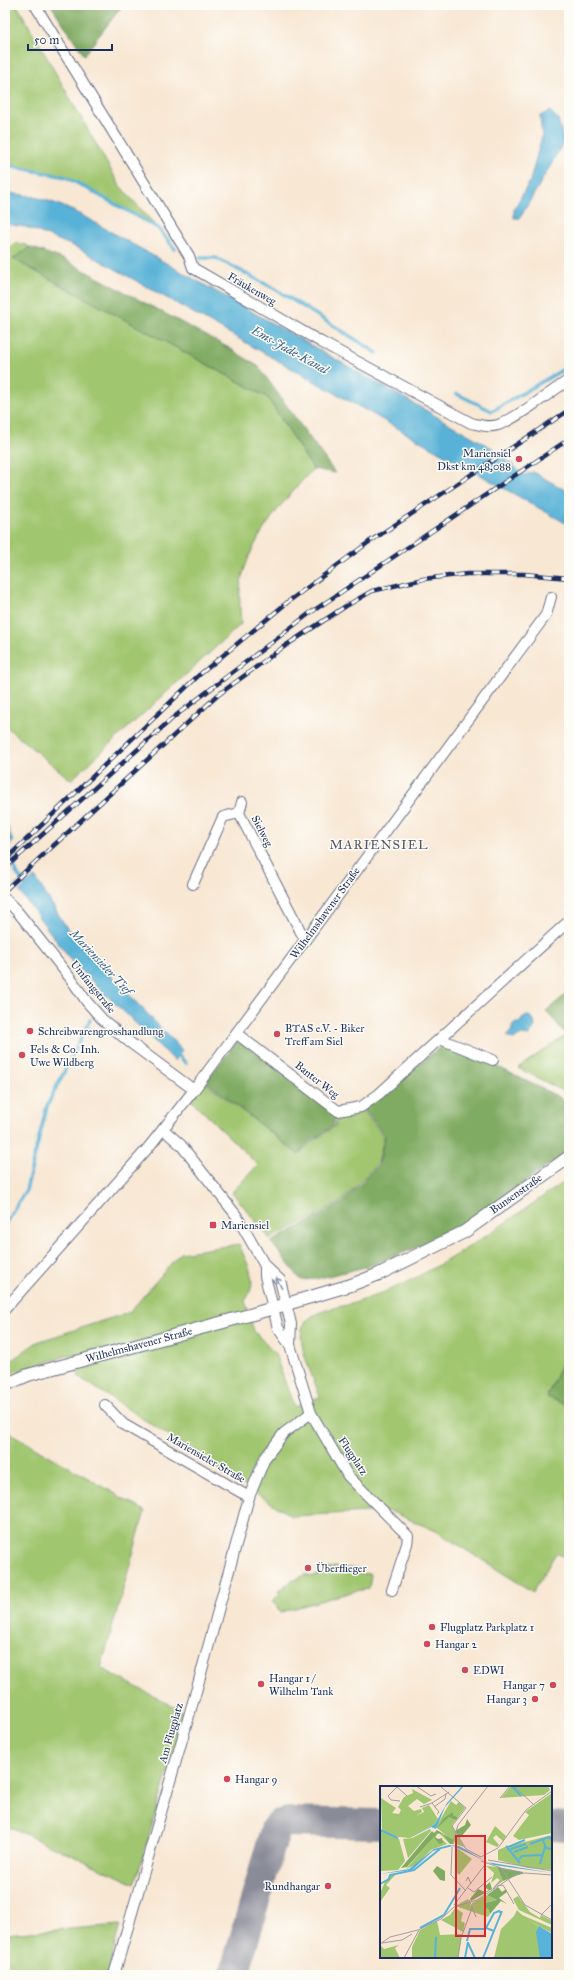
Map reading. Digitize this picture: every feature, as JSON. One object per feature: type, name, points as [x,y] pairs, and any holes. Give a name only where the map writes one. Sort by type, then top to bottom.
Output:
[{"type":"street","name":"Fräukenweg","points":[[35,5],[189,256],[193,268],[321,342],[471,423],[485,427],[498,425],[569,380]]},
{"type":"street","name":"Wilhelmshavener Straße","points":[[5,1309],[164,1128],[238,1034],[305,940],[546,615],[551,597]]},
{"type":"street","points":[[239,813],[242,802]]},
{"type":"street","name":"Sielweg","points":[[193,884],[223,818],[239,813],[305,940]]},
{"type":"street","name":"Umfangstraße","points":[[5,899],[17,911],[71,979],[87,1002],[102,1019],[128,1041],[194,1090]]},
{"type":"street","name":"Banter Weg","points":[[238,1034],[338,1111],[361,1107],[378,1094],[440,1039],[569,921]]},
{"type":"street","points":[[440,1039],[493,1060]]},
{"type":"street","points":[[164,1128],[181,1145],[236,1215],[265,1266],[280,1280],[287,1304]]},
{"type":"street","name":"Bunsenstraße","points":[[464,1232],[569,1157]]},
{"type":"street","name":"Wilhelmshavener Straße","points":[[5,1385],[28,1376],[351,1285],[379,1274],[464,1232]]},
{"type":"street","points":[[265,1266],[265,1276],[273,1308]]},
{"type":"street","name":"Flugplatz","points":[[287,1304],[292,1331],[290,1345]]},
{"type":"street","name":"Flugplatz","points":[[273,1308],[278,1328],[290,1345],[311,1413],[348,1476],[408,1536],[407,1544],[392,1590]]},
{"type":"street","name":"Mariensieler Straße","points":[[105,1405],[123,1424],[249,1497],[265,1458],[284,1433],[311,1413]]},
{"type":"street","name":"Am Flugplatz","points":[[114,1975],[197,1688],[249,1497]]},
{"type":"green space","points":[[5,5],[17,5],[120,186],[158,228],[66,177],[5,165]]},
{"type":"green space","points":[[51,5],[123,5],[84,55]]},
{"type":"green space","points":[[14,243],[30,247],[13,259],[267,397],[313,469],[281,505],[263,531],[248,559],[240,586],[241,624],[71,780],[5,726],[5,253]]},
{"type":"green space","points":[[30,247],[63,259],[229,348],[258,366],[335,473],[313,469],[267,397],[13,259]]},
{"type":"green space","points":[[569,992],[569,1030],[565,1033],[546,1011]]},
{"type":"green space","points":[[569,1033],[569,1094],[518,1068]]},
{"type":"green space","points":[[239,1039],[336,1113],[333,1126],[305,1145],[299,1155],[206,1081]]},
{"type":"green space","points":[[444,1044],[490,1063],[569,1102],[569,1151],[452,1234],[369,1266],[316,1279],[301,1280],[271,1242],[341,1204],[379,1164],[385,1136],[363,1108]]},
{"type":"green space","points":[[205,1082],[299,1155],[306,1146],[335,1126],[338,1113],[362,1109],[384,1137],[378,1163],[340,1203],[270,1239],[232,1192],[258,1165],[190,1099]]},
{"type":"green space","points":[[569,1179],[569,1345],[547,1397],[569,1406],[569,1559],[556,1553],[533,1592],[436,1531],[390,1511],[291,1516],[79,1377],[73,1354],[5,1375],[5,1365],[37,1342],[130,1312],[180,1253],[239,1244],[251,1272],[252,1286],[245,1301],[254,1331],[275,1354],[294,1407],[320,1397],[307,1364],[302,1345],[302,1330],[309,1318],[322,1311],[351,1304],[381,1294],[409,1281],[464,1250]]},
{"type":"green space","points":[[569,1345],[569,1406],[547,1397]]},
{"type":"green space","points":[[5,1430],[145,1511],[101,1668],[185,1713],[135,1884],[5,1825]]},
{"type":"green space","points":[[335,1567],[360,1569],[359,1573],[371,1574],[369,1589],[355,1591],[281,1612],[272,1601],[280,1594],[278,1591],[293,1580],[308,1574],[309,1577],[326,1573],[326,1569]]},
{"type":"green space","points":[[120,1925],[107,1975],[5,1975],[5,1934]]},
{"type":"water","points":[[550,111],[558,119],[564,142],[520,218],[514,218],[514,209],[530,181],[542,136],[540,116]]},
{"type":"water","name":"Ems-Jade-Kanal","points":[[5,193],[36,197],[64,207],[83,216],[494,449],[524,475],[533,472],[569,492],[569,525],[78,248],[26,227],[5,224]]},
{"type":"water","points":[[5,819],[13,842],[5,850]]},
{"type":"water","points":[[35,877],[70,933],[182,1050],[175,1061],[73,963],[19,891]]},
{"type":"water","points":[[529,1016],[534,1020],[535,1026],[529,1036],[522,1035],[513,1039],[507,1036],[512,1030],[514,1023],[520,1023],[523,1017]]},
{"type":"waterway","points":[[5,165],[66,177],[158,228],[175,249]]},
{"type":"waterway","points":[[200,258],[216,258],[275,289],[377,353]]},
{"type":"waterway","points":[[457,394],[492,411],[569,366]]},
{"type":"waterway","name":"Mariensieler Tief","points":[[5,843],[17,874],[28,888]]},
{"type":"waterway","points":[[102,999],[106,991]]},
{"type":"waterway","points":[[5,1224],[26,1190],[47,1106],[90,1020]]},
{"type":"waterway","name":"Mariensieler Tief","points":[[176,1053],[186,1063]]},
{"type":"taxiway","points":[[234,1975],[276,1827],[280,1824],[288,1822],[380,1824]]},
{"type":"taxiway","points":[[552,1826],[569,1827]]},
{"type":"railway","points":[[5,860],[198,676],[289,601],[369,542],[569,410]]},
{"type":"railway","points":[[5,868],[174,717],[310,613],[569,439]]},
{"type":"railway","points":[[5,890],[218,695],[282,648],[346,606],[372,591],[423,579],[467,574],[523,574],[569,578]]},
{"type":"place","name":"Mariensiel Dkst km 48,088","points":[[519,459]]},
{"type":"place","name":"Schreibwarengrosshandlung","points":[[30,1031]]},
{"type":"place","name":"BTAS e.V. - Biker Treff am Siel","points":[[277,1034]]},
{"type":"place","name":"Fels & Co. Inh. Uwe Wildberg","points":[[22,1055]]},
{"type":"place","name":"Mariensiel","points":[[213,1225]]},
{"type":"place","name":"Überflieger","points":[[308,1568]]},
{"type":"place","name":"Flugplatz Parkplatz 1","points":[[432,1627]]},
{"type":"place","name":"Hangar 2","points":[[427,1644]]},
{"type":"place","name":"EDWI","points":[[465,1670]]},
{"type":"place","name":"Hangar 1 / Wilhelm Tank","points":[[261,1684]]},
{"type":"place","name":"Hangar 7","points":[[553,1685]]},
{"type":"place","name":"Hangar 3","points":[[535,1699]]},
{"type":"place","name":"Hangar 9","points":[[227,1779]]},
{"type":"place","name":"Rundhangar","points":[[328,1886]]},
{"type":"district","name":"MARIENSIEL","points":[[379,845]]}]
